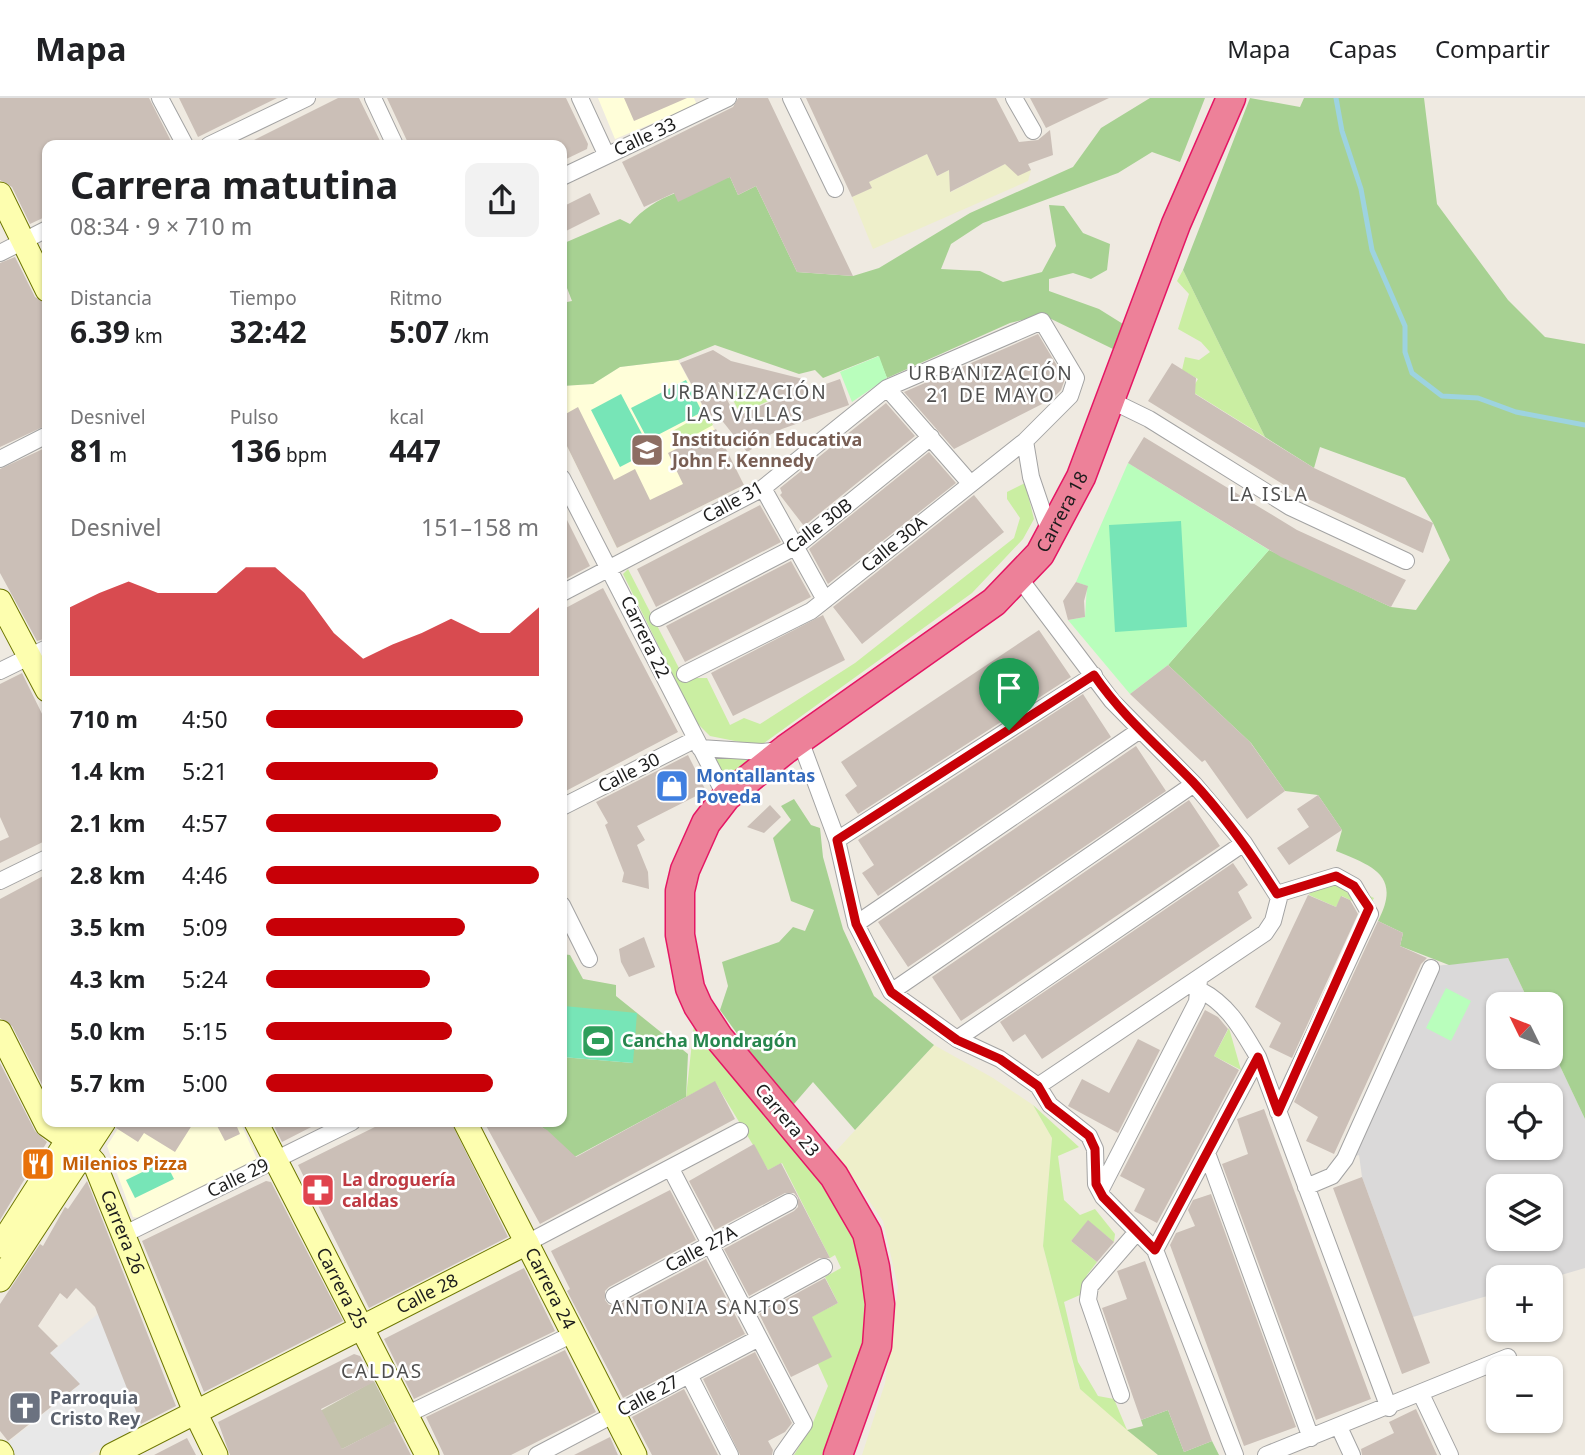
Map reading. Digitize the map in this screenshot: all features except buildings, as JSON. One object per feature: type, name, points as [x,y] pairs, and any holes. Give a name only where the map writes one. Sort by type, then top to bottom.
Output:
[{"type":"highway","name":"Carrera 18","points":[[726,797],[793,744],[994,602],[1020,579],[1051,538],[1081,477],[1176,224],[1231,98]]},
{"type":"highway","name":"Carrera 23","points":[[726,797],[706,823],[685,870],[679,913],[683,958],[690,988],[705,1017],[834,1176],[867,1233],[876,1267],[880,1304],[877,1346],[838,1455]]},
{"type":"street","points":[[160,98],[182,140]]},
{"type":"street","points":[[219,140],[307,98]]},
{"type":"street","points":[[373,98],[393,140]]},
{"type":"street","points":[[580,98],[607,155]]},
{"type":"street","name":"Calle 33","points":[[567,175],[728,98]]},
{"type":"street","points":[[791,98],[835,189]]},
{"type":"street","points":[[1014,98],[1033,131]]},
{"type":"street","points":[[0,194],[42,280]]},
{"type":"street","points":[[0,253],[42,232]]},
{"type":"street","name":"Calle 31","points":[[567,590],[763,488],[887,388],[1042,321],[1076,378]]},
{"type":"street","name":"Calle 30A","points":[[685,674],[811,611],[1025,441],[1070,396],[1076,378]]},
{"type":"street","points":[[887,388],[970,483]]},
{"type":"street","points":[[1110,400],[1149,419],[1290,507],[1406,561]]},
{"type":"street","name":"Calle 30B","points":[[658,618],[795,547],[931,436]]},
{"type":"street","points":[[0,459],[42,438]]},
{"type":"street","points":[[1025,441],[1031,477],[1051,538]]},
{"type":"street","name":"Carrera 22","points":[[567,487],[610,566],[726,797]]},
{"type":"street","points":[[763,488],[771,498],[825,600]]},
{"type":"street","points":[[1020,579],[1112,701],[1194,784],[1244,843],[1277,894],[1278,909],[1265,933],[1200,984],[1038,1086]]},
{"type":"street","points":[[0,601],[38,652],[0,671]]},
{"type":"street","points":[[837,840],[1094,675]]},
{"type":"street","points":[[856,924],[1140,730]]},
{"type":"street","points":[[698,743],[762,752],[793,744],[837,840],[856,924],[891,992],[957,1040],[1000,1059],[1038,1086],[1049,1105],[1089,1136],[1095,1149],[1095,1175],[1100,1191],[1112,1209],[1155,1250],[1235,1455]]},
{"type":"street","name":"Calle 30","points":[[567,805],[698,743]]},
{"type":"street","points":[[891,992],[1194,784]]},
{"type":"street","points":[[957,1040],[1244,843]]},
{"type":"street","points":[[0,881],[42,860]]},
{"type":"street","points":[[1277,894],[1336,876],[1354,886],[1370,914],[1278,1112]]},
{"type":"street","points":[[567,915],[589,959]]},
{"type":"street","points":[[1307,1187],[1332,1176],[1345,1159],[1431,968]]},
{"type":"street","points":[[1200,984],[1236,1018],[1258,1057],[1389,1408]]},
{"type":"street","points":[[1100,1191],[1200,984]]},
{"type":"street","name":"Carrera 26","points":[[0,1032],[42,1115]]},
{"type":"street","points":[[1155,1250],[1258,1057]]},
{"type":"street","name":"Carrera 26","points":[[52,1127],[77,1138],[100,1173],[195,1412],[215,1455]]},
{"type":"street","points":[[0,1246],[77,1138],[96,1127]]},
{"type":"street","name":"Carrera 25","points":[[258,1127],[427,1455]]},
{"type":"street","name":"Calle 29","points":[[123,1235],[342,1127]]},
{"type":"street","name":"Carrera 24","points":[[467,1127],[635,1455]]},
{"type":"street","name":"Calle 28","points":[[112,1455],[740,1131]]},
{"type":"street","points":[[0,1280],[77,1138]]},
{"type":"street","points":[[1207,1153],[1311,1438]]},
{"type":"street","points":[[671,1168],[804,1424],[782,1455]]},
{"type":"street","name":"Calle 27A","points":[[614,1296],[789,1202]]},
{"type":"street","points":[[1121,1395],[1088,1300],[1090,1286],[1136,1233]]},
{"type":"street","points":[[745,1310],[824,1267]]},
{"type":"street","points":[[406,1415],[573,1334]]},
{"type":"street","name":"Calle 27","points":[[537,1455],[759,1338]]},
{"type":"street","points":[[1266,1455],[1389,1408],[1486,1366]]},
{"type":"street","points":[[689,1375],[730,1455]]},
{"type":"street","points":[[1421,1394],[1450,1455]]},
{"type":"street","points":[[1339,1427],[1352,1455]]},
{"type":"shaded area","points":[[598,98],[694,98],[697,105],[615,139]]},
{"type":"shaded area","points":[[927,154],[937,176],[949,170],[951,192],[1005,164],[1031,170],[1028,181],[873,249],[852,197],[871,188],[869,182]]},
{"type":"shaded area","name":"Institución Educativa John F. Kennedy","points":[[678,360],[744,485],[617,548],[567,446],[567,386],[593,384],[620,367]]},
{"type":"shaded area","points":[[1508,958],[1524,992],[1486,992],[1486,1069],[1561,1069],[1585,1119],[1585,1268],[1563,1274],[1563,1265],[1486,1265],[1486,1296],[1413,1317],[1362,1177],[1359,1155],[1355,1156],[1435,966]]},
{"type":"shaded area","points":[[934,1045],[993,1078],[1033,1105],[1052,1138],[1043,1246],[1079,1388],[1158,1455],[862,1455],[885,1383],[898,1287],[883,1221],[835,1152]]},
{"type":"shaded area","points":[[119,1127],[242,1127],[257,1159],[140,1218],[133,1217],[107,1146]]},
{"type":"shaded area","points":[[98,1314],[143,1428],[88,1455],[13,1455],[6,1444],[79,1385],[50,1353]]},
{"type":"shaded area","points":[[374,1381],[395,1422],[342,1449],[302,1421]]},
{"type":"green space","points":[[1150,98],[1205,98],[1180,162],[1152,152],[1118,173],[983,223],[951,244],[941,269],[980,271],[1003,282],[1042,272],[1056,246],[1049,205],[1064,206],[1083,233],[1110,244],[1107,270],[1091,279],[1073,273],[1049,279],[1049,291],[1099,309],[1123,324],[1113,349],[1043,315],[1010,323],[887,378],[878,356],[823,378],[815,370],[799,374],[715,345],[678,360],[620,367],[593,384],[567,386],[567,302],[572,301],[567,288],[567,242],[620,219],[630,224],[651,205],[663,199],[689,188],[730,177],[738,195],[756,186],[797,272],[853,276],[879,268],[970,213],[1073,167],[1101,128]]},
{"type":"green space","points":[[1250,98],[1300,107],[1304,98],[1424,98],[1437,204],[1508,300],[1545,337],[1585,344],[1585,1119],[1561,1069],[1563,992],[1524,992],[1508,958],[1449,965],[1400,946],[1403,933],[1378,921],[1385,905],[1385,883],[1380,874],[1371,868],[1336,851],[1342,830],[1318,795],[1285,791],[1251,743],[1168,665],[1269,550],[1391,607],[1416,610],[1450,560],[1433,523],[1405,478],[1320,447],[1314,468],[1265,437],[1183,270]]},
{"type":"green space","points":[[1183,270],[1265,437],[1191,391],[1198,379],[1182,370],[1185,357],[1199,360],[1210,352],[1201,342],[1178,329],[1189,294],[1177,281]]},
{"type":"green space","points":[[879,356],[887,378],[852,402],[840,372]]},
{"type":"green space","points":[[686,380],[702,412],[648,440],[631,408]]},
{"type":"green space","points":[[727,389],[770,400],[771,400],[740,413]]},
{"type":"green space","points":[[621,394],[651,451],[620,467],[591,410]]},
{"type":"green space","points":[[706,412],[713,425],[678,444],[671,432]]},
{"type":"green space","points":[[1128,463],[1269,550],[1168,665],[1130,694],[1068,620],[1085,617],[1087,586],[1076,582]]},
{"type":"green space","points":[[1025,483],[1034,519],[1023,539],[972,593],[760,746],[710,736],[696,722],[623,574],[628,569],[684,678],[707,678],[730,725],[744,718],[760,724],[855,663],[1014,538],[1020,518],[1007,499],[1007,492]]},
{"type":"green space","points":[[1181,521],[1187,627],[1115,632],[1109,525]]},
{"type":"green space","points":[[713,754],[760,756],[727,780]]},
{"type":"green space","points":[[794,799],[811,825],[820,828],[823,857],[843,929],[874,996],[934,1045],[855,1130],[813,1082],[794,1104],[759,1064],[720,1010],[728,986],[722,962],[779,942],[793,927],[805,931],[814,910],[791,901],[773,838],[791,820],[781,806]]},
{"type":"green space","points":[[1320,872],[1374,898],[1368,909],[1342,896],[1336,907],[1309,895]]},
{"type":"green space","points":[[567,955],[570,955],[583,979],[616,985],[616,996],[688,1054],[686,1097],[569,1160],[542,1127],[567,1127],[567,1057],[633,1063],[567,1008]]},
{"type":"green space","points":[[1446,988],[1471,1001],[1451,1041],[1426,1028]]},
{"type":"green space","name":"Cancha Mondragón","points":[[567,1006],[637,1013],[633,1063],[567,1057]]},
{"type":"green space","points":[[694,1024],[824,1184],[847,1219],[861,1262],[866,1307],[862,1350],[825,1455],[794,1455],[812,1425],[828,1386],[818,1364],[811,1317],[838,1303],[825,1277],[841,1268],[835,1255],[830,1258],[782,1163],[768,1170],[715,1082],[686,1097]]},
{"type":"green space","points":[[1229,1028],[1241,1070],[1214,1056]]},
{"type":"green space","points":[[1033,1105],[1079,1147],[1058,1156],[1064,1200],[1080,1215],[1095,1209],[1115,1234],[1114,1242],[1088,1221],[1071,1241],[1097,1262],[1087,1275],[1080,1295],[1064,1302],[1078,1362],[1098,1396],[1114,1399],[1127,1430],[1080,1389],[1043,1246],[1052,1138]]},
{"type":"green space","points":[[165,1161],[174,1179],[135,1198],[126,1180]]},
{"type":"green space","points":[[1168,1410],[1184,1452],[1212,1441],[1219,1455],[1158,1455],[1127,1430],[1143,1426],[1141,1420]]},
{"type":"waterway","points":[[1336,98],[1342,131],[1361,189],[1372,250],[1405,326],[1405,352],[1412,373],[1442,396],[1478,398],[1516,412],[1585,425]]},
{"type":"place","name":"Institución Educativa John F. Kennedy","points":[[647,450]]},
{"type":"place","name":"Montallantas Poveda","points":[[672,786]]},
{"type":"place","name":"Cancha Mondragón","points":[[598,1041]]},
{"type":"place","name":"Milenios Pizza","points":[[38,1164]]},
{"type":"place","name":"La droguería caldas","points":[[318,1190]]},
{"type":"place","name":"Parroquia Cristo Rey","points":[[25,1408]]},
{"type":"district","name":"URBANIZACIÓN 21 DE MAYO","points":[[991,384]]},
{"type":"district","name":"URBANIZACIÓN LAS VILLAS","points":[[745,403]]},
{"type":"district","name":"LA ISLA","points":[[1269,494]]},
{"type":"district","name":"ANTONIA SANTOS","points":[[706,1307]]},
{"type":"district","name":"CALDAS","points":[[382,1371]]},
{"type":"route","points":[[1094,675],[1112,701],[1194,784],[1244,843],[1277,894],[1336,876],[1354,886],[1369,908],[1370,914],[1278,1112],[1258,1057],[1155,1250],[1103,1197],[1096,1184],[1097,1162],[1089,1136],[1049,1105],[1038,1086],[1000,1059],[957,1040],[891,992],[856,924],[837,840],[1009,730],[1094,675]]}]
